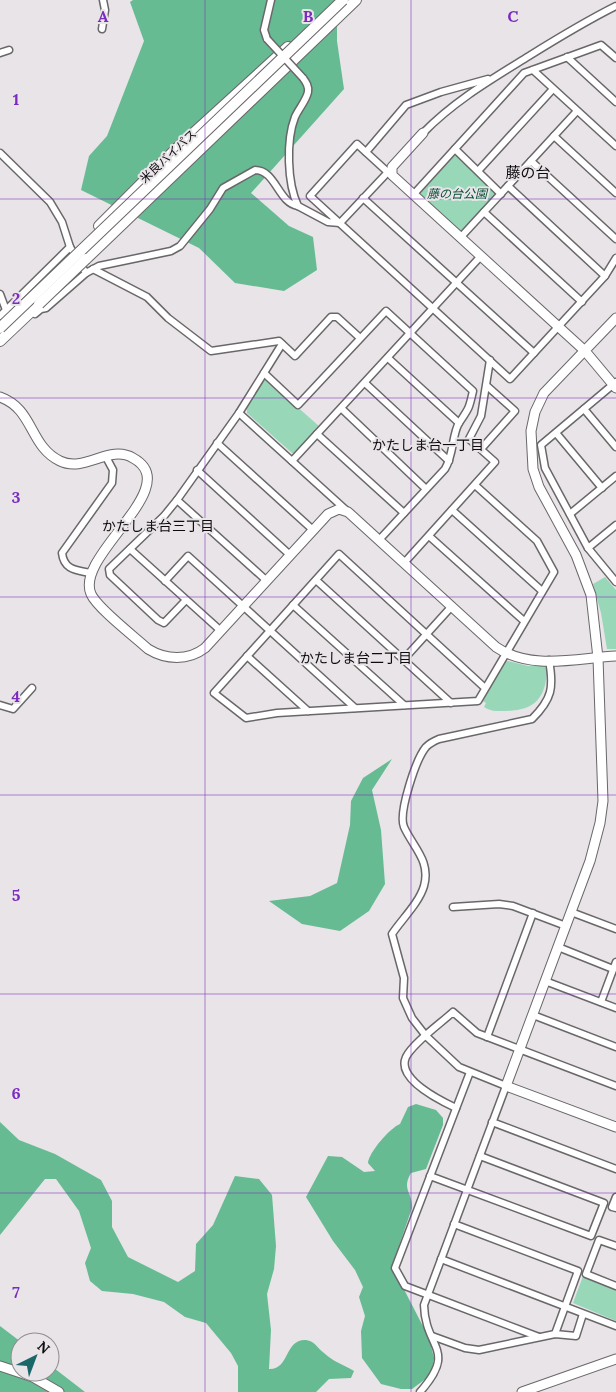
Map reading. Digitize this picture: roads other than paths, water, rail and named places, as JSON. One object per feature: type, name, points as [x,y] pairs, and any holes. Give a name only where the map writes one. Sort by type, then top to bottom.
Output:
[{"type":"main road","points":[[0,323],[75,246],[214,114],[342,0]]},
{"type":"main road","name":"米良バイパス","points":[[0,328],[342,0]]},
{"type":"main road","points":[[0,341],[356,0]]},
{"type":"main road","name":"米良バイパス","points":[[0,334],[300,49],[356,0]]},
{"type":"street","points":[[102,29],[105,10],[103,0]]},
{"type":"street","points":[[271,0],[264,30],[267,39],[308,84],[308,91],[296,116],[291,133],[291,187],[298,206]]},
{"type":"street","points":[[395,178],[391,173],[392,167],[438,118],[492,78],[558,36],[616,6]]},
{"type":"street","points":[[413,195],[524,73],[601,45],[616,58]]},
{"type":"street","points":[[0,53],[9,50]]},
{"type":"street","points":[[567,58],[616,102]]},
{"type":"street","points":[[532,70],[616,146]]},
{"type":"street","points":[[366,152],[406,105],[441,92],[492,78]]},
{"type":"street","points":[[478,171],[553,89]]},
{"type":"street","points":[[460,238],[577,111]]},
{"type":"street","points":[[554,136],[616,193]]},
{"type":"street","points":[[616,258],[605,276],[559,327],[510,378],[310,196],[357,144],[481,256],[559,327],[585,351],[615,385],[541,445],[545,468],[588,548],[616,582]]},
{"type":"street","points":[[455,149],[501,194]]},
{"type":"street","points":[[0,153],[50,202],[75,246],[86,274]]},
{"type":"street","points":[[531,161],[616,239]]},
{"type":"street","points":[[0,348],[41,309],[46,308],[93,269],[115,262],[171,251],[180,246],[210,209],[223,188],[255,170],[260,170],[268,175],[286,199],[328,222],[340,223]]},
{"type":"street","points":[[340,223],[388,172]]},
{"type":"street","points":[[508,186],[605,276]]},
{"type":"street","points":[[363,198],[534,353]]},
{"type":"street","points":[[484,212],[582,302]]},
{"type":"street","points":[[0,316],[75,246]]},
{"type":"street","points":[[292,461],[342,409],[481,256]]},
{"type":"street","points":[[93,269],[147,297],[168,318],[211,351],[280,342],[295,356],[331,317],[337,317],[360,338]]},
{"type":"street","points":[[0,294],[6,310]]},
{"type":"street","points":[[264,373],[298,405],[386,310],[473,391],[468,412],[459,423],[449,461],[379,540]]},
{"type":"street","points":[[420,1392],[433,1377],[439,1365],[438,1354],[424,1311],[427,1295],[596,843],[603,801],[598,658],[591,595],[576,555],[539,487],[532,469],[530,452],[531,431],[535,412],[544,393],[616,318]]},
{"type":"street","points":[[186,600],[164,623],[158,620],[110,575],[109,569],[177,500],[239,413],[282,344]]},
{"type":"street","points":[[388,358],[459,423]]},
{"type":"street","points":[[404,563],[495,462],[469,439],[480,416],[487,386],[490,360]]},
{"type":"street","points":[[365,383],[449,461]]},
{"type":"street","points":[[481,450],[515,411],[487,386]]},
{"type":"street","points":[[0,397],[21,409],[42,446],[57,460],[79,464],[120,454],[134,458],[146,472],[147,485],[144,496],[90,573],[89,589],[95,601],[156,654],[176,658],[191,656],[205,648],[332,511],[340,509],[348,512]]},
{"type":"street","points":[[342,409],[426,489]]},
{"type":"street","points":[[584,409],[616,448]]},
{"type":"street","points":[[239,413],[506,653],[525,660],[616,656]]},
{"type":"street","points":[[556,432],[602,488]]},
{"type":"street","points":[[317,434],[404,513]]},
{"type":"street","points":[[217,443],[313,530]]},
{"type":"street","points":[[90,573],[68,567],[62,553],[112,482],[113,470],[106,457]]},
{"type":"street","points":[[197,470],[290,555]]},
{"type":"street","points":[[570,514],[616,476]]},
{"type":"street","points":[[475,484],[537,540],[554,572],[478,701],[308,711],[246,718],[214,693],[339,554],[485,688]]},
{"type":"street","points":[[177,500],[267,581]]},
{"type":"street","points":[[452,510],[542,591]]},
{"type":"street","points":[[588,548],[616,525]]},
{"type":"street","points":[[429,536],[524,621]]},
{"type":"street","points":[[130,549],[221,632]]},
{"type":"street","points":[[165,581],[188,556],[355,708]]},
{"type":"street","points":[[316,580],[451,702]]},
{"type":"street","points":[[293,605],[404,705]]},
{"type":"street","points":[[404,659],[452,606]]},
{"type":"street","points":[[247,656],[308,711]]},
{"type":"street","points":[[550,660],[551,695],[542,709],[532,719],[439,739],[427,746],[420,756],[404,804],[402,818],[404,827],[426,865],[424,887],[392,934],[404,978],[403,998],[412,1018],[426,1036],[452,1062],[470,1072],[616,1127]]},
{"type":"street","points":[[0,705],[13,709],[32,688]]},
{"type":"street","points":[[453,907],[499,904],[513,906],[566,926]]},
{"type":"street","points":[[571,912],[616,929]]},
{"type":"street","points":[[487,1037],[533,913]]},
{"type":"street","points":[[558,947],[615,965],[601,1002]]},
{"type":"street","points":[[546,981],[616,1008]]},
{"type":"street","points":[[456,1108],[426,1092],[406,1072],[404,1063],[406,1056],[453,1012],[478,1033],[616,1086]]},
{"type":"street","points":[[533,1015],[616,1047]]},
{"type":"street","points":[[470,1072],[396,1268],[405,1286],[539,1338]]},
{"type":"street","points":[[492,1122],[616,1169]]},
{"type":"street","points":[[430,1176],[591,1236],[604,1204],[480,1156]]},
{"type":"street","points":[[616,1197],[612,1207],[616,1208]]},
{"type":"street","points":[[454,1224],[578,1271],[555,1334]]},
{"type":"street","points":[[616,1246],[599,1240],[586,1274],[616,1286]]},
{"type":"street","points":[[441,1259],[616,1326]]},
{"type":"street","points":[[432,1336],[473,1350],[555,1334],[576,1336],[583,1314]]},
{"type":"street","points":[[522,1392],[616,1359]]},
{"type":"street","points":[[0,1366],[33,1377],[59,1392]]},
{"type":"district","name":"藤の台","points":[[528,172]]},
{"type":"district","name":"かたしま台一丁目","points":[[428,445]]},
{"type":"district","name":"かたしま台三丁目","points":[[158,526]]},
{"type":"district","name":"かたしま台二丁目","points":[[356,658]]},
{"type":"park label","name":"藤の台公園","points":[[457,193]]}]
